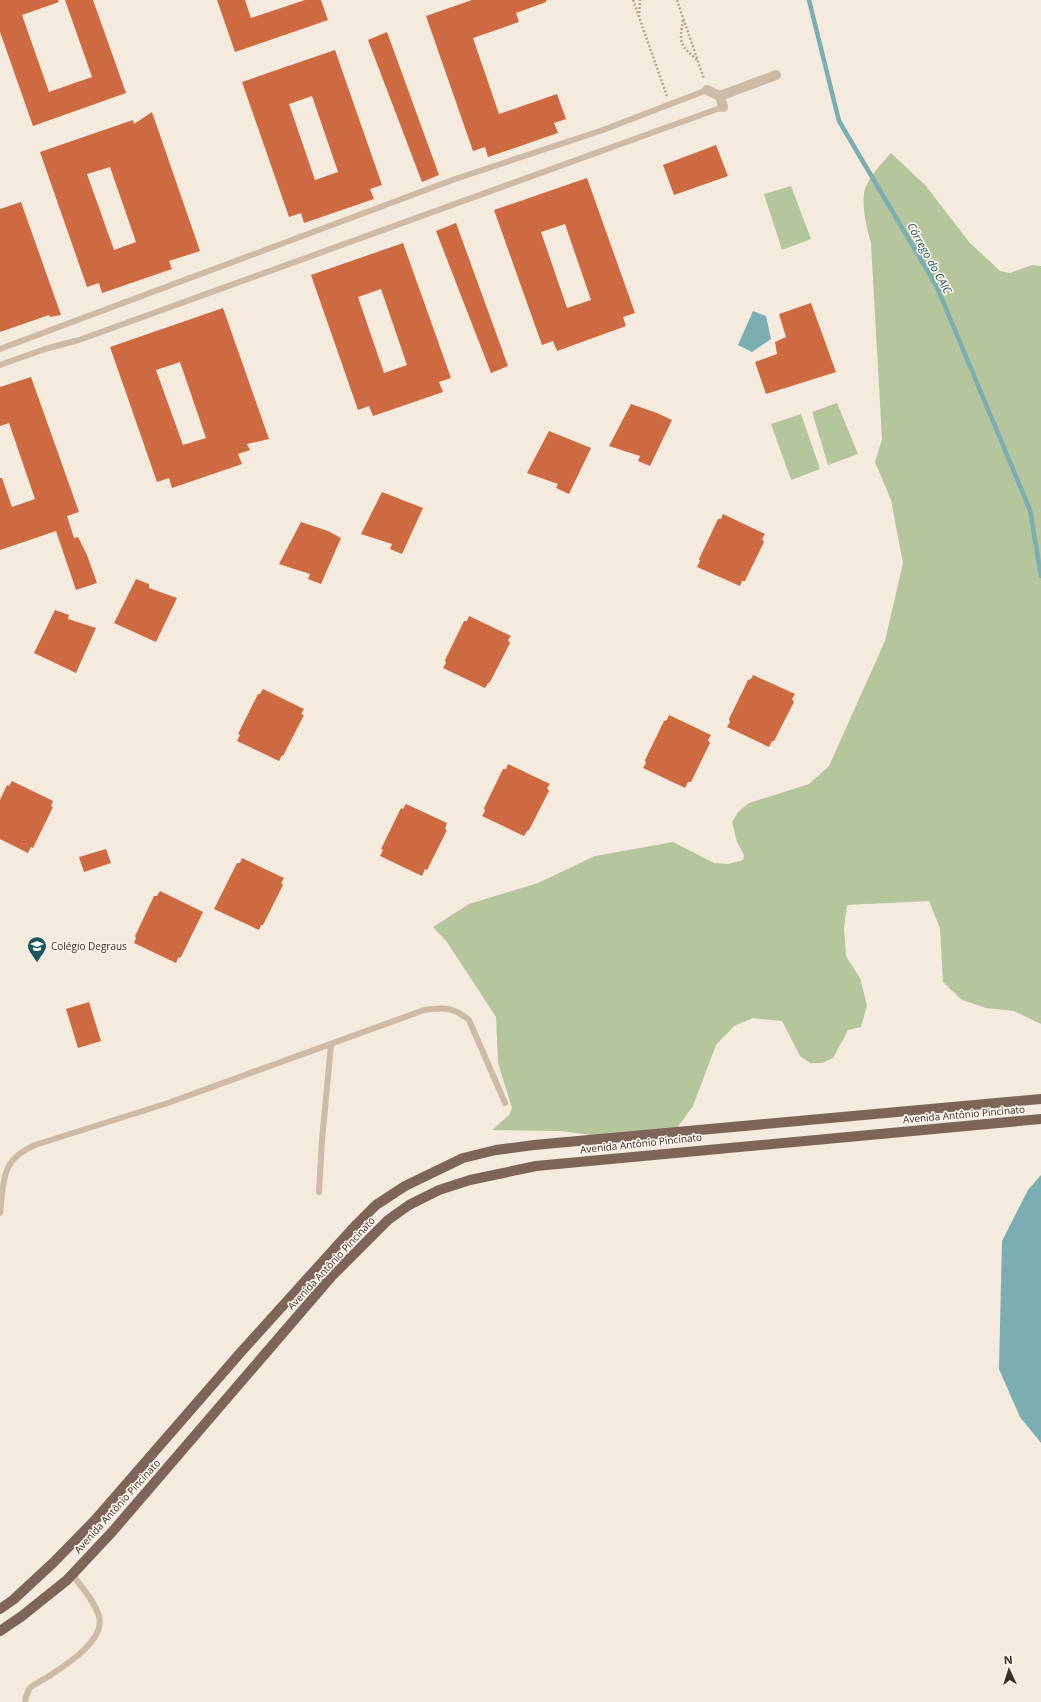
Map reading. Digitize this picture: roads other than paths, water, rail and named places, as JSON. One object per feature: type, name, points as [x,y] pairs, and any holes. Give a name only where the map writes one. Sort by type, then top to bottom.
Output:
[{"type":"main road","name":"Avenida Antônio Pincinato","points":[[0,1609],[54,1562],[95,1520],[241,1352],[353,1228],[376,1205],[405,1186],[432,1172],[463,1158],[496,1150],[534,1145],[1041,1099]]},
{"type":"main road","name":"Avenida Antônio Pincinato","points":[[0,1631],[22,1616],[72,1574],[112,1532],[332,1276],[388,1220],[409,1205],[427,1196],[470,1180],[536,1166],[1041,1119]]},
{"type":"street","points":[[707,90],[720,96],[776,75]]},
{"type":"street","points":[[720,96],[723,107]]},
{"type":"lane","points":[[0,349],[455,179],[603,130],[707,90]]},
{"type":"lane","points":[[0,365],[45,349],[79,340],[723,107]]},
{"type":"lane","points":[[0,1213],[5,1181],[10,1164],[22,1152],[35,1145],[168,1103],[424,1010],[449,1008],[459,1012],[469,1020],[505,1103]]},
{"type":"lane","points":[[319,1192],[322,1140],[331,1045]]},
{"type":"lane","points":[[25,1702],[30,1688],[70,1662],[96,1637],[100,1623],[99,1615],[92,1601],[72,1574]]},
{"type":"water","points":[[753,311],[766,316],[771,339],[752,352],[738,345]]},
{"type":"water","points":[[1041,1175],[1041,1443],[1020,1417],[999,1369],[1002,1241],[1028,1190]]},
{"type":"waterway","name":"Córrego do CAIC","points":[[809,0],[839,121],[937,287],[1030,510],[1041,576]]},
{"type":"place","name":"Colégio Degraus","points":[[37,963]]}]
